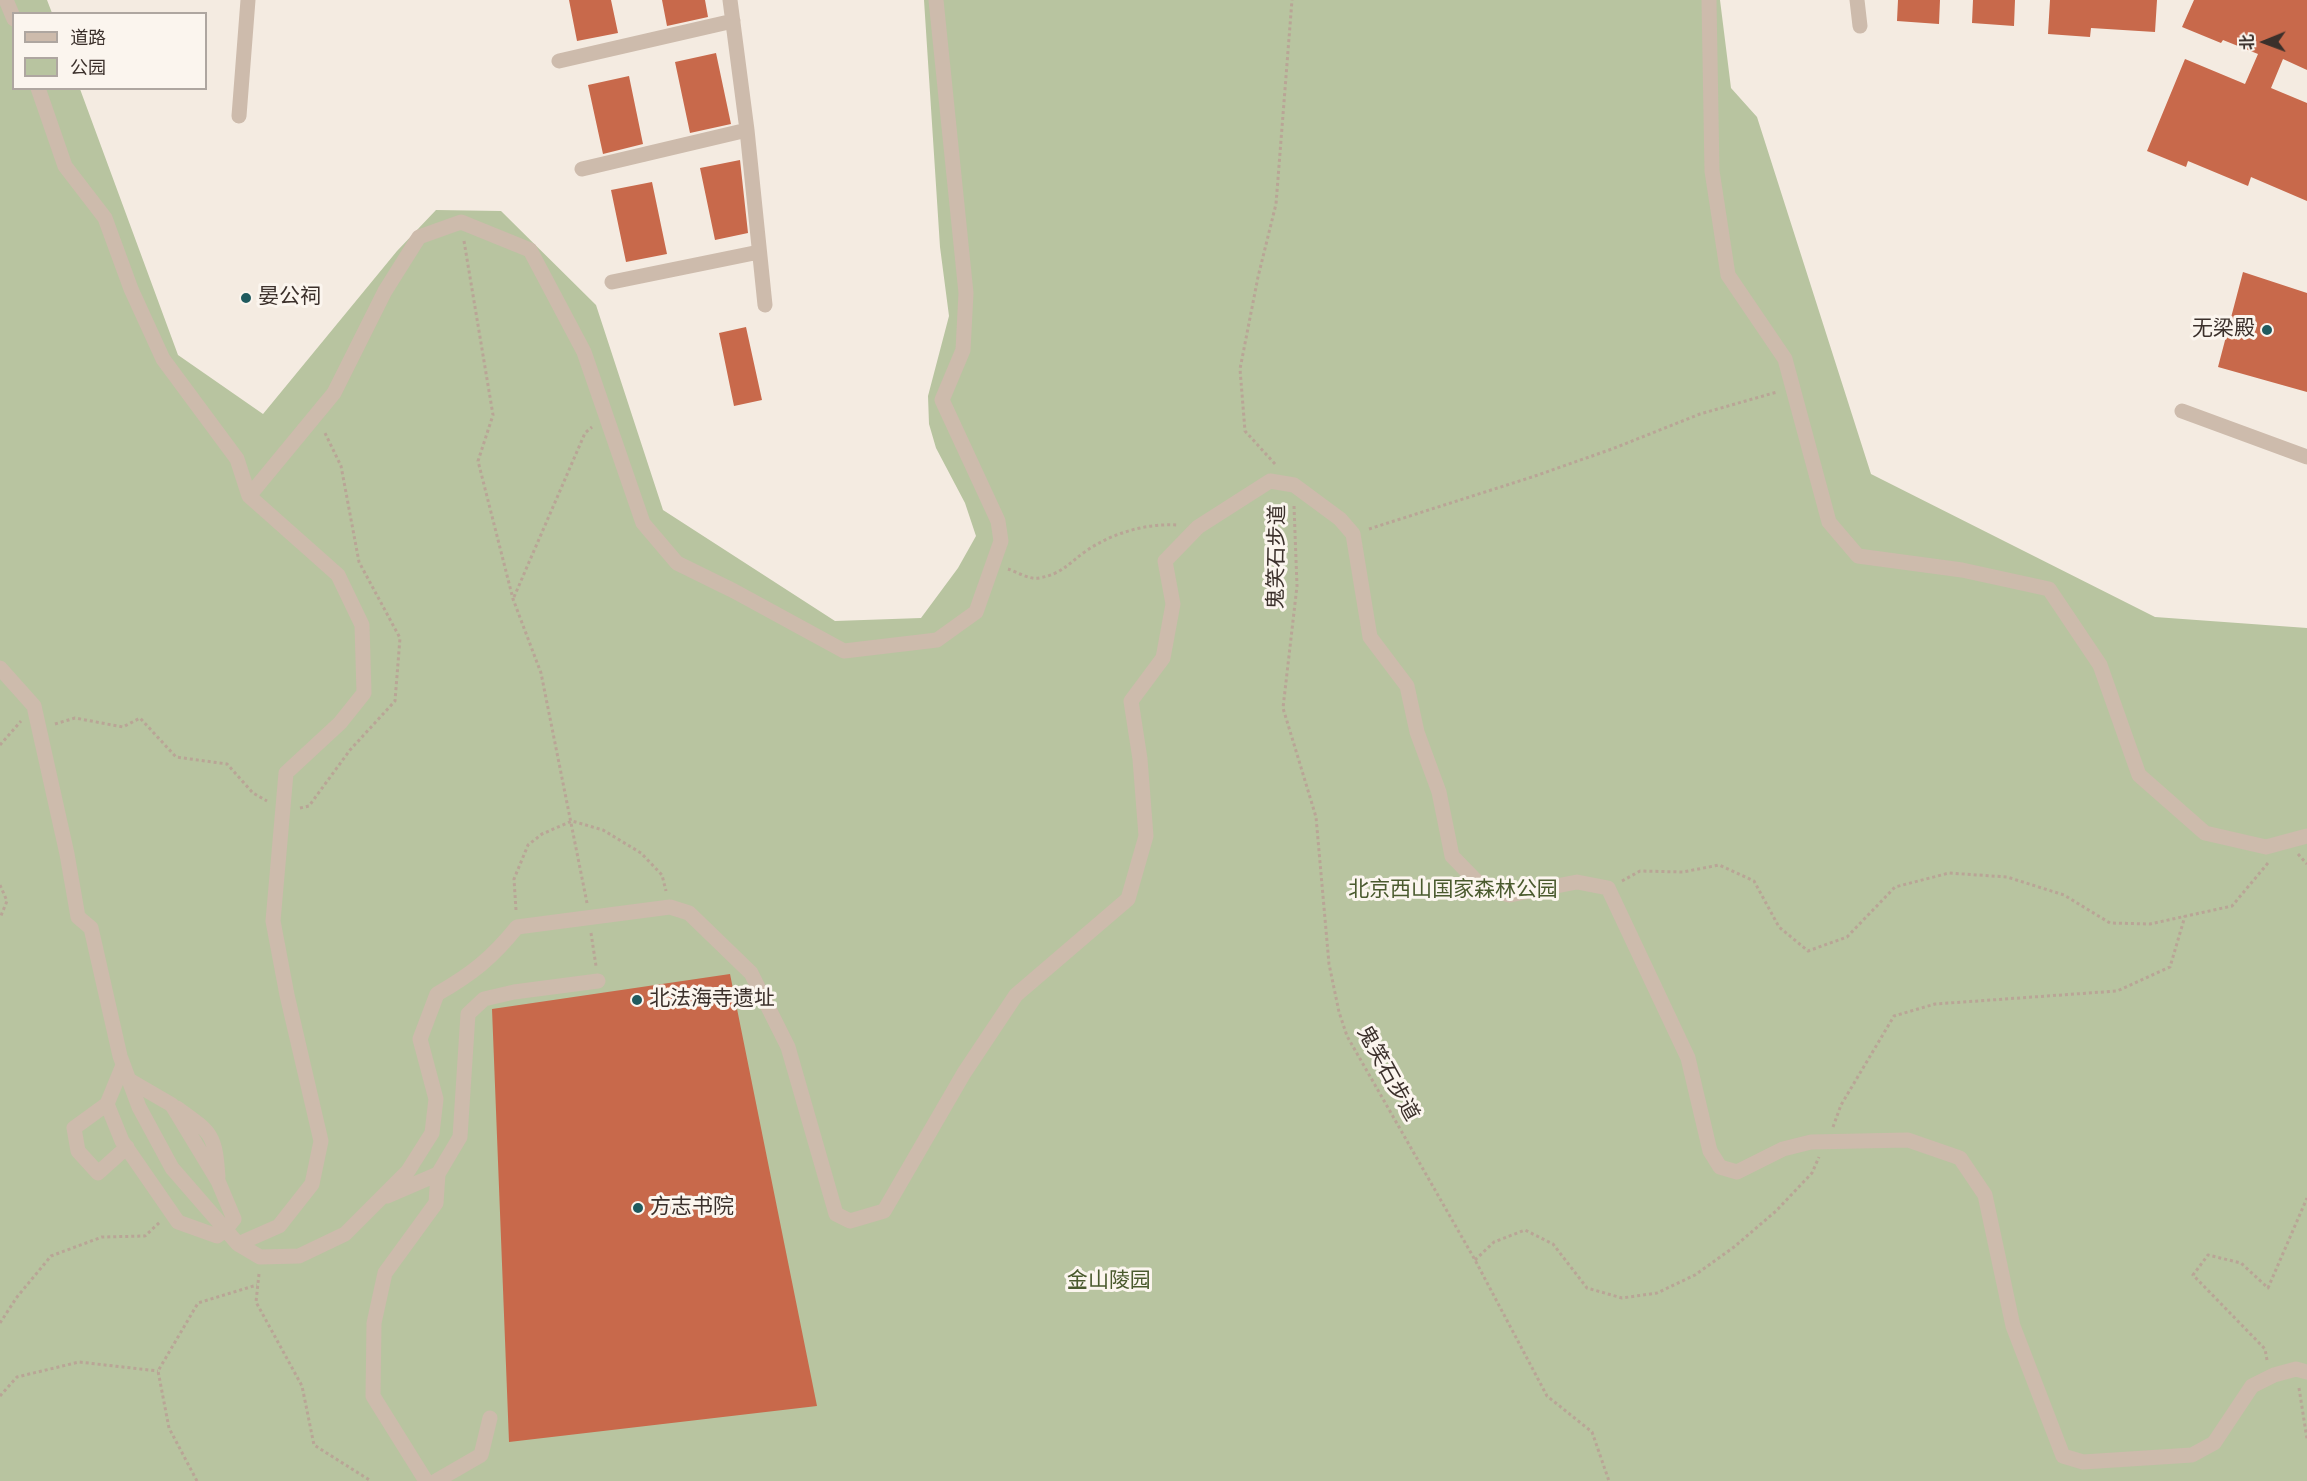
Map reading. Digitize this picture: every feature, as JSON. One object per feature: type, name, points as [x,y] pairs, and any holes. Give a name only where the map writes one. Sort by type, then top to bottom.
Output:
[{"type":"street","points":[[6,0],[12,14]]},
{"type":"street","points":[[240,116],[249,0]]},
{"type":"street","points":[[730,0],[747,130],[765,305]]},
{"type":"street","points":[[249,496],[334,393],[386,291],[419,237],[461,222],[530,250],[584,352],[643,523],[677,563],[734,591],[844,651],[937,640],[976,612],[1000,541],[998,521],[942,400],[963,350],[966,293],[936,0]]},
{"type":"street","points":[[1709,0],[1712,171],[1728,275],[1785,359],[1829,522],[1858,556],[1962,570],[2049,589],[2100,665],[2139,775],[2205,833],[2266,847],[2307,836]]},
{"type":"street","points":[[1857,0],[1860,26]]},
{"type":"street","points":[[559,61],[733,21]]},
{"type":"street","points":[[39,90],[64,166],[105,218],[131,289],[163,359],[237,459],[249,496],[338,575],[362,625],[364,693],[340,723],[286,773],[273,921],[287,995],[321,1141],[312,1184],[279,1226],[238,1244]]},
{"type":"street","points":[[582,169],[747,130]]},
{"type":"street","points":[[612,282],[759,252]]},
{"type":"street","points":[[2182,411],[2307,457]]},
{"type":"street","points":[[0,668],[34,706],[78,917],[91,928],[123,1065],[139,1107],[172,1168],[238,1244],[260,1257],[298,1256],[345,1234],[408,1171],[432,1133],[436,1099],[420,1039],[436,994],[465,978],[496,953],[517,927],[670,907],[689,913],[751,973],[788,1047],[836,1214],[850,1221],[884,1211],[964,1073],[1016,995],[1128,898],[1146,836],[1140,759],[1131,701],[1163,658],[1173,604],[1165,561],[1198,527],[1270,481],[1294,485],[1340,519],[1353,534],[1370,637],[1407,686],[1417,732],[1439,792],[1452,856],[1484,889],[1510,895],[1576,882],[1608,888],[1688,1059],[1710,1151],[1720,1167],[1737,1172],[1782,1149],[1811,1142],[1908,1140],[1960,1158],[1985,1195],[2013,1326],[2063,1456],[2083,1462],[2192,1455],[2214,1443],[2252,1386],[2269,1377],[2301,1371]]},
{"type":"street","points":[[426,1481],[373,1396],[374,1323],[385,1273],[436,1203],[438,1174],[460,1137],[468,1014],[484,999],[514,992],[598,981]]},
{"type":"street","points":[[123,1065],[107,1104],[74,1128],[78,1151],[98,1173],[127,1147]]},
{"type":"street","points":[[107,1104],[127,1147],[178,1222],[217,1236],[225,1230],[234,1219],[218,1181],[172,1105],[129,1080]]},
{"type":"street","points":[[379,1200],[438,1174]]},
{"type":"street","points":[[436,1481],[481,1455],[490,1418]]},
{"type":"path","points":[[1292,0],[1276,204],[1257,277],[1240,369],[1245,430],[1294,485]]},
{"type":"path","points":[[461,222],[493,415],[478,461],[513,599],[541,673],[587,897]]},
{"type":"path","points":[[1353,534],[1532,477],[1612,449],[1700,414],[1792,387]]},
{"type":"path","points":[[513,599],[585,433],[605,417]]},
{"type":"path","name":"鬼笑石步道","points":[[1294,485],[1297,586],[1283,708],[1316,817],[1329,964],[1347,1036],[1475,1260],[1547,1396],[1592,1432],[1609,1481]]},
{"type":"path","points":[[993,564],[1037,579],[1066,569],[1086,551],[1124,532],[1160,524],[1198,527]]},
{"type":"path","points":[[0,745],[34,706]]},
{"type":"path","points":[[39,729],[75,718],[123,727],[140,718],[176,757],[228,764],[254,793],[283,811]]},
{"type":"path","points":[[517,927],[514,879],[528,845],[542,834],[572,821],[603,830],[641,853],[662,875],[670,907]]},
{"type":"path","points":[[1608,888],[1640,871],[1683,872],[1719,865],[1754,881],[1779,927],[1808,951],[1847,937],[1895,887],[1950,873],[2007,877],[2064,895],[2110,923],[2150,924],[2232,906],[2287,842]]},
{"type":"path","points":[[0,885],[7,901],[0,918]]},
{"type":"path","points":[[591,928],[598,981]]},
{"type":"path","points":[[2269,1377],[2265,1349],[2193,1275],[2208,1255],[2241,1263],[2268,1288],[2307,1198]]},
{"type":"path","points":[[0,1323],[17,1296],[51,1256],[102,1237],[145,1236],[170,1211]]},
{"type":"path","points":[[260,1257],[256,1302],[302,1386],[314,1446],[371,1481]]},
{"type":"path","points":[[197,1481],[169,1428],[158,1371],[198,1303],[258,1285]]},
{"type":"path","points":[[0,1396],[17,1377],[80,1362],[158,1371]]},
{"type":"path","points":[[2301,1371],[2307,1439]]},
{"type":"green space","name":"北京西山国家森林公园","points":[[0,0],[47,0],[52,12],[12,12],[12,90],[80,90],[178,355],[263,414],[397,251],[436,210],[501,211],[596,305],[663,510],[835,621],[921,618],[958,568],[976,536],[965,503],[936,448],[929,424],[928,396],[949,316],[940,247],[924,0],[1720,0],[1731,88],[1757,117],[1871,474],[2155,617],[2307,628],[2307,1481],[0,1481]]},
{"type":"building","points":[[569,0],[611,0],[618,33],[577,41]]},
{"type":"building","points":[[662,0],[705,0],[708,17],[667,26]]},
{"type":"building","points":[[1898,0],[1940,0],[1939,24],[1897,21]]},
{"type":"building","points":[[1973,0],[2015,0],[2014,26],[1972,23]]},
{"type":"building","points":[[2050,0],[2157,0],[2155,32],[2091,28],[2090,37],[2048,34]]},
{"type":"building","points":[[2194,0],[2307,0],[2307,70],[2283,59],[2271,88],[2307,103],[2307,201],[2251,177],[2248,186],[2188,161],[2186,167],[2147,151],[2185,59],[2245,84],[2258,54],[2223,40],[2221,43],[2182,27]]},
{"type":"building","points":[[716,53],[731,124],[690,133],[675,62]]},
{"type":"building","points":[[629,76],[643,144],[603,154],[588,85]]},
{"type":"building","points":[[740,160],[748,233],[715,240],[700,168]]},
{"type":"building","points":[[652,182],[667,254],[626,262],[611,190]]},
{"type":"building","name":"无梁殿","points":[[2243,272],[2307,293],[2307,392],[2218,367]]},
{"type":"building","points":[[746,327],[762,400],[734,406],[719,333]]},
{"type":"building","name":"方志书院","points":[[730,974],[817,1406],[509,1442],[492,1009]]},
{"type":"place","name":"晏公祠","points":[[246,298]]},
{"type":"place","name":"无梁殿","points":[[2267,330]]},
{"type":"place","name":"北法海寺遗址","points":[[637,1000]]},
{"type":"place","name":"方志书院","points":[[638,1208]]},
{"type":"park label","name":"金山陵园","points":[[1109,1282]]}]
